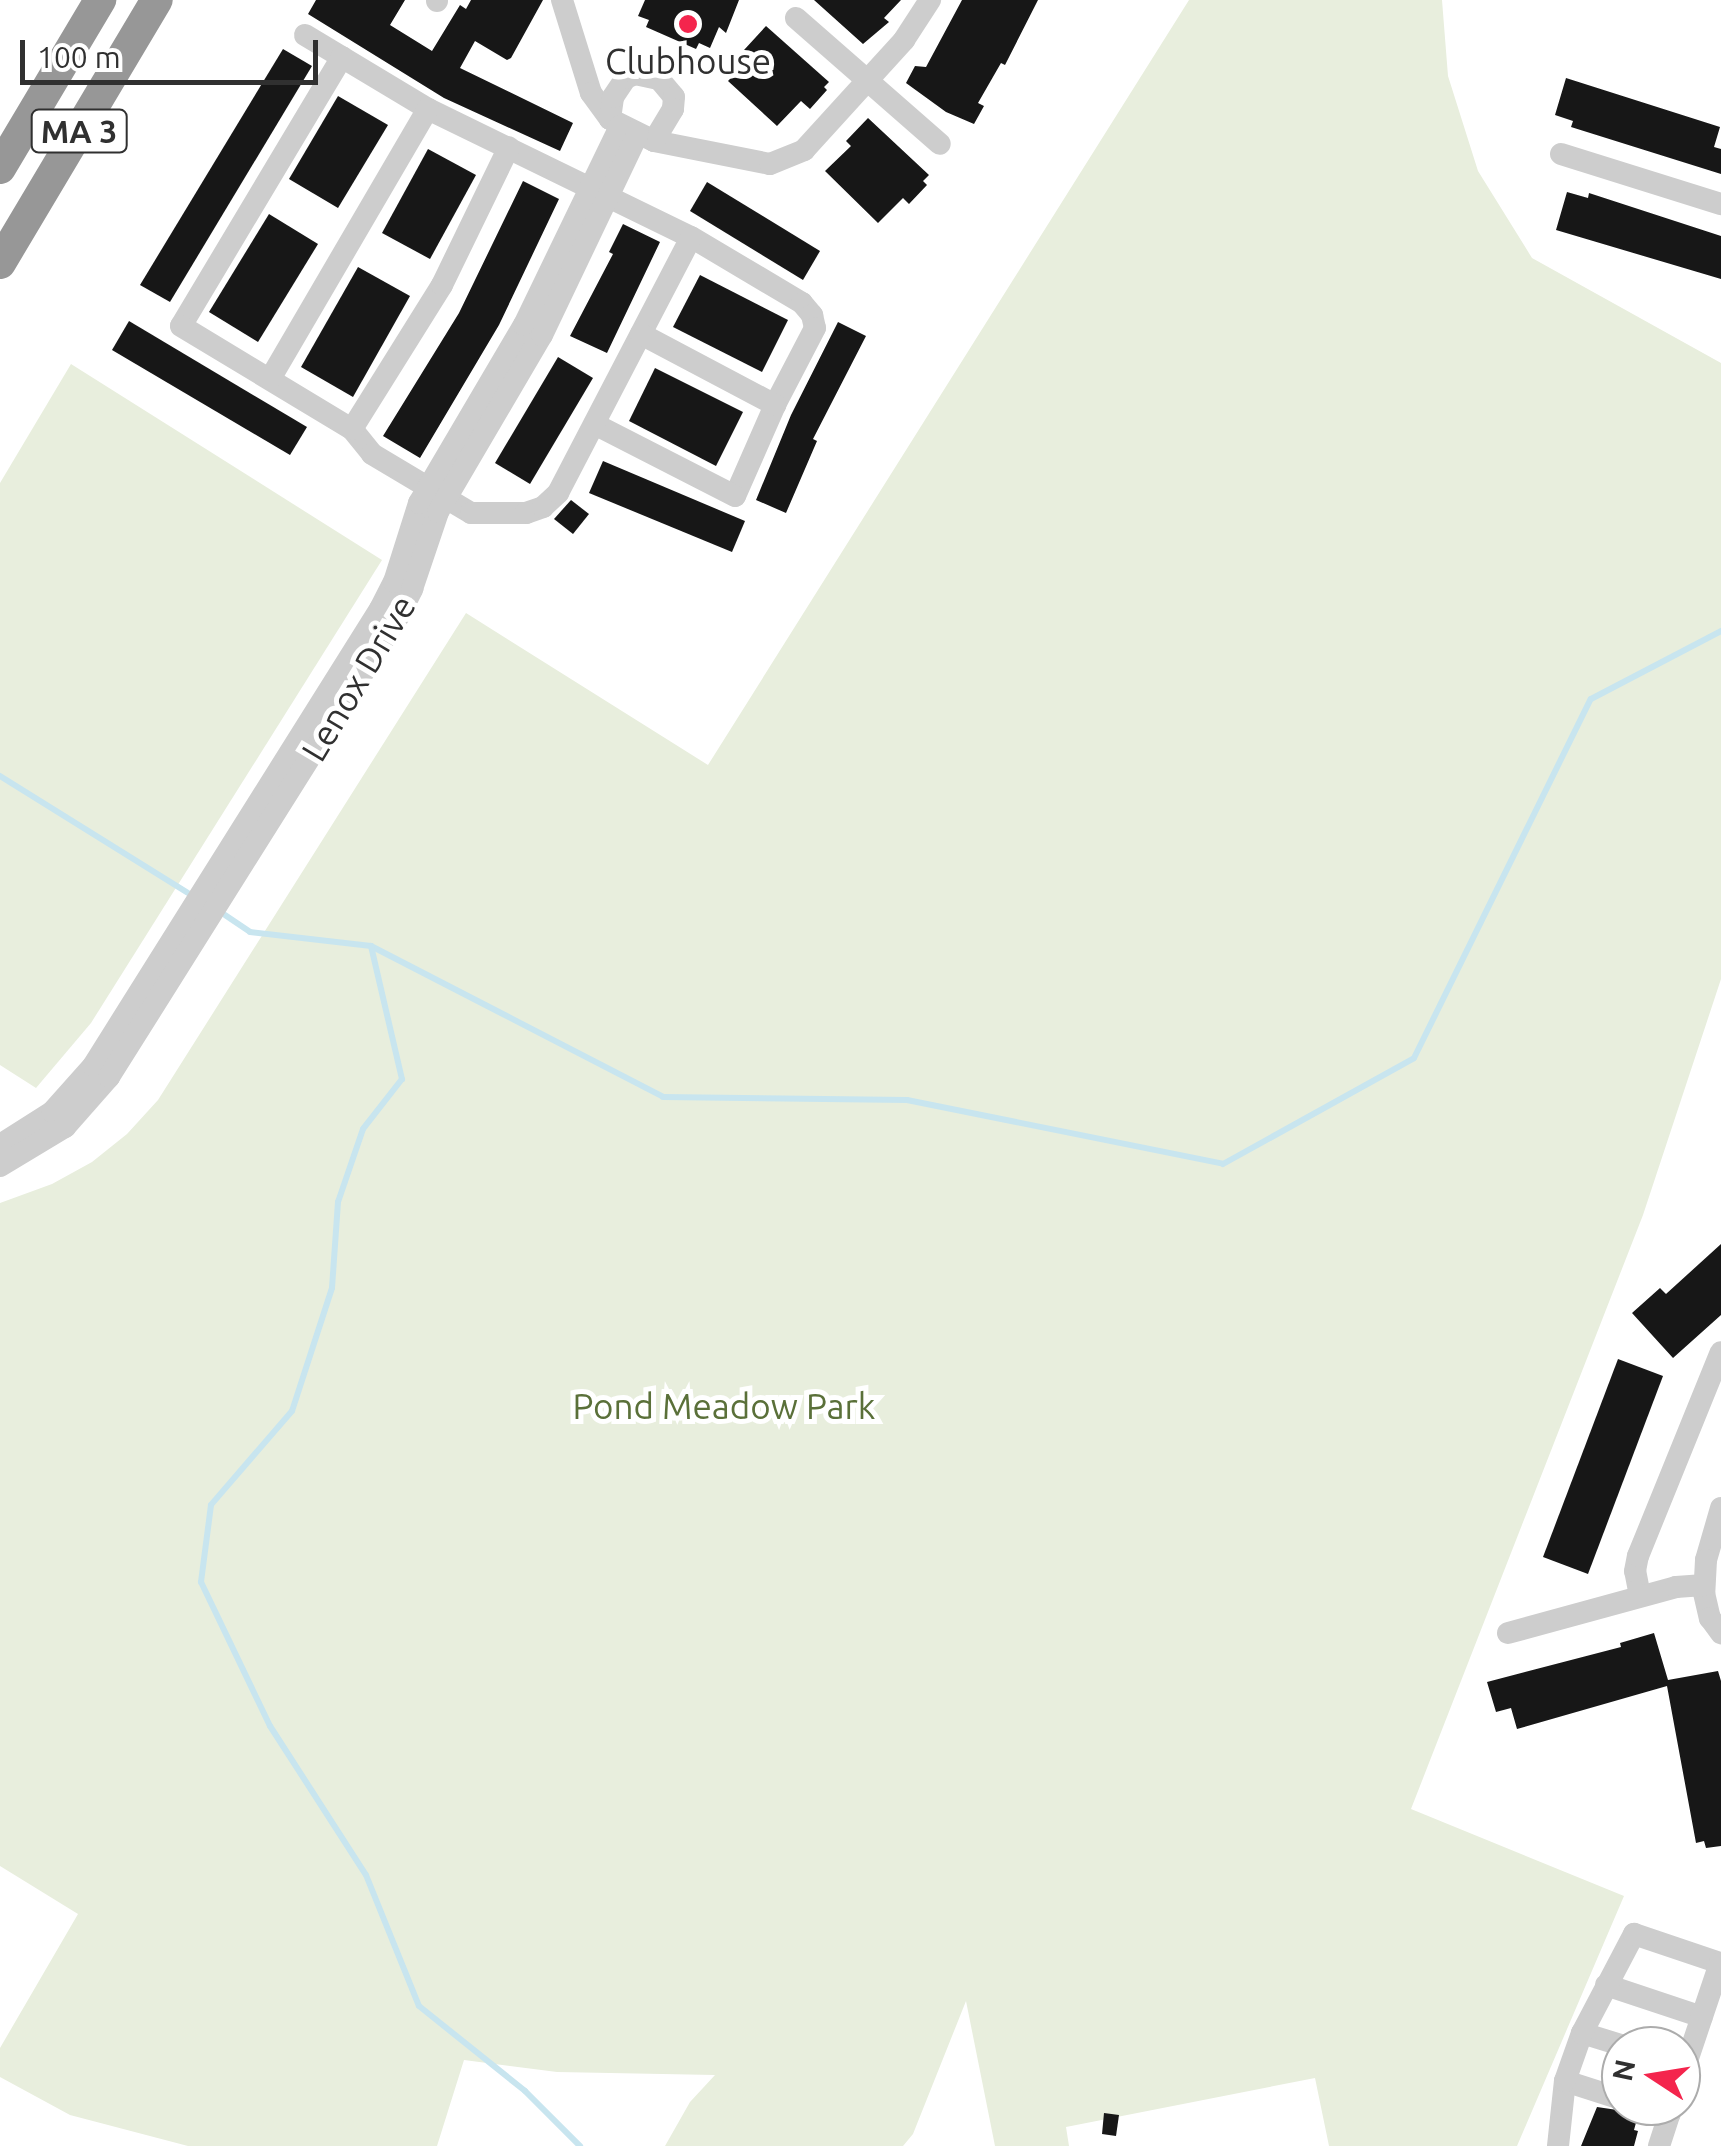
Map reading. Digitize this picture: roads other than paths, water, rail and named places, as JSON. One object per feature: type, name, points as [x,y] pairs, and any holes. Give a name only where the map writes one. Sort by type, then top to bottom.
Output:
[{"type":"highway","name":"MA 3","points":[[0,168],[100,0]]},
{"type":"highway","name":"MA 3","points":[[0,263],[157,0]]},
{"type":"street","points":[[562,0],[591,93],[630,130],[747,163],[788,160],[804,150],[911,32],[930,0]]},
{"type":"street","points":[[796,18],[940,144]]},
{"type":"street","points":[[304,35],[428,109],[691,237],[802,302],[812,315],[816,328],[774,405],[734,496],[594,424]]},
{"type":"street","points":[[342,57],[181,326],[352,429],[372,454],[436,493],[483,516],[544,507],[558,493],[691,237]]},
{"type":"street","points":[[270,379],[428,109]]},
{"type":"street","name":"Lenox Drive","points":[[0,1166],[64,1127],[330,706],[405,604],[436,493],[630,130]]},
{"type":"street","points":[[352,429],[442,285],[509,147]]},
{"type":"street","points":[[1561,154],[1721,204]]},
{"type":"street","points":[[641,334],[774,405]]},
{"type":"street","name":"Lenox Drive","points":[[0,1145],[40,1122],[113,1052]]},
{"type":"street","points":[[1640,1596],[1634,1571],[1638,1556],[1721,1352]]},
{"type":"street","points":[[1721,1508],[1704,1585],[1710,1618],[1721,1633]]},
{"type":"street","points":[[1508,1633],[1640,1596],[1704,1585]]},
{"type":"street","points":[[1558,2146],[1565,2081],[1582,2033],[1634,1934],[1720,1963],[1698,2026]]},
{"type":"street","points":[[1606,1985],[1702,2016]]},
{"type":"street","points":[[1582,2033],[1601,2039]]},
{"type":"street","points":[[1565,2081],[1601,2093]]},
{"type":"waterway","points":[[225,915],[250,932],[371,946],[663,1097],[907,1100],[1223,1164],[1414,1058],[1591,699],[1721,631]]},
{"type":"waterway","points":[[0,776],[188,893]]},
{"type":"waterway","points":[[371,946],[402,1079],[363,1129],[338,1202],[332,1288],[292,1411],[211,1505],[201,1582],[270,1726],[366,1875],[419,2006],[525,2091],[580,2146]]},
{"type":"place","name":"Clubhouse","points":[[688,24]]},
{"type":"park label","name":"Pond Meadow Park","points":[[724,1406]]}]
